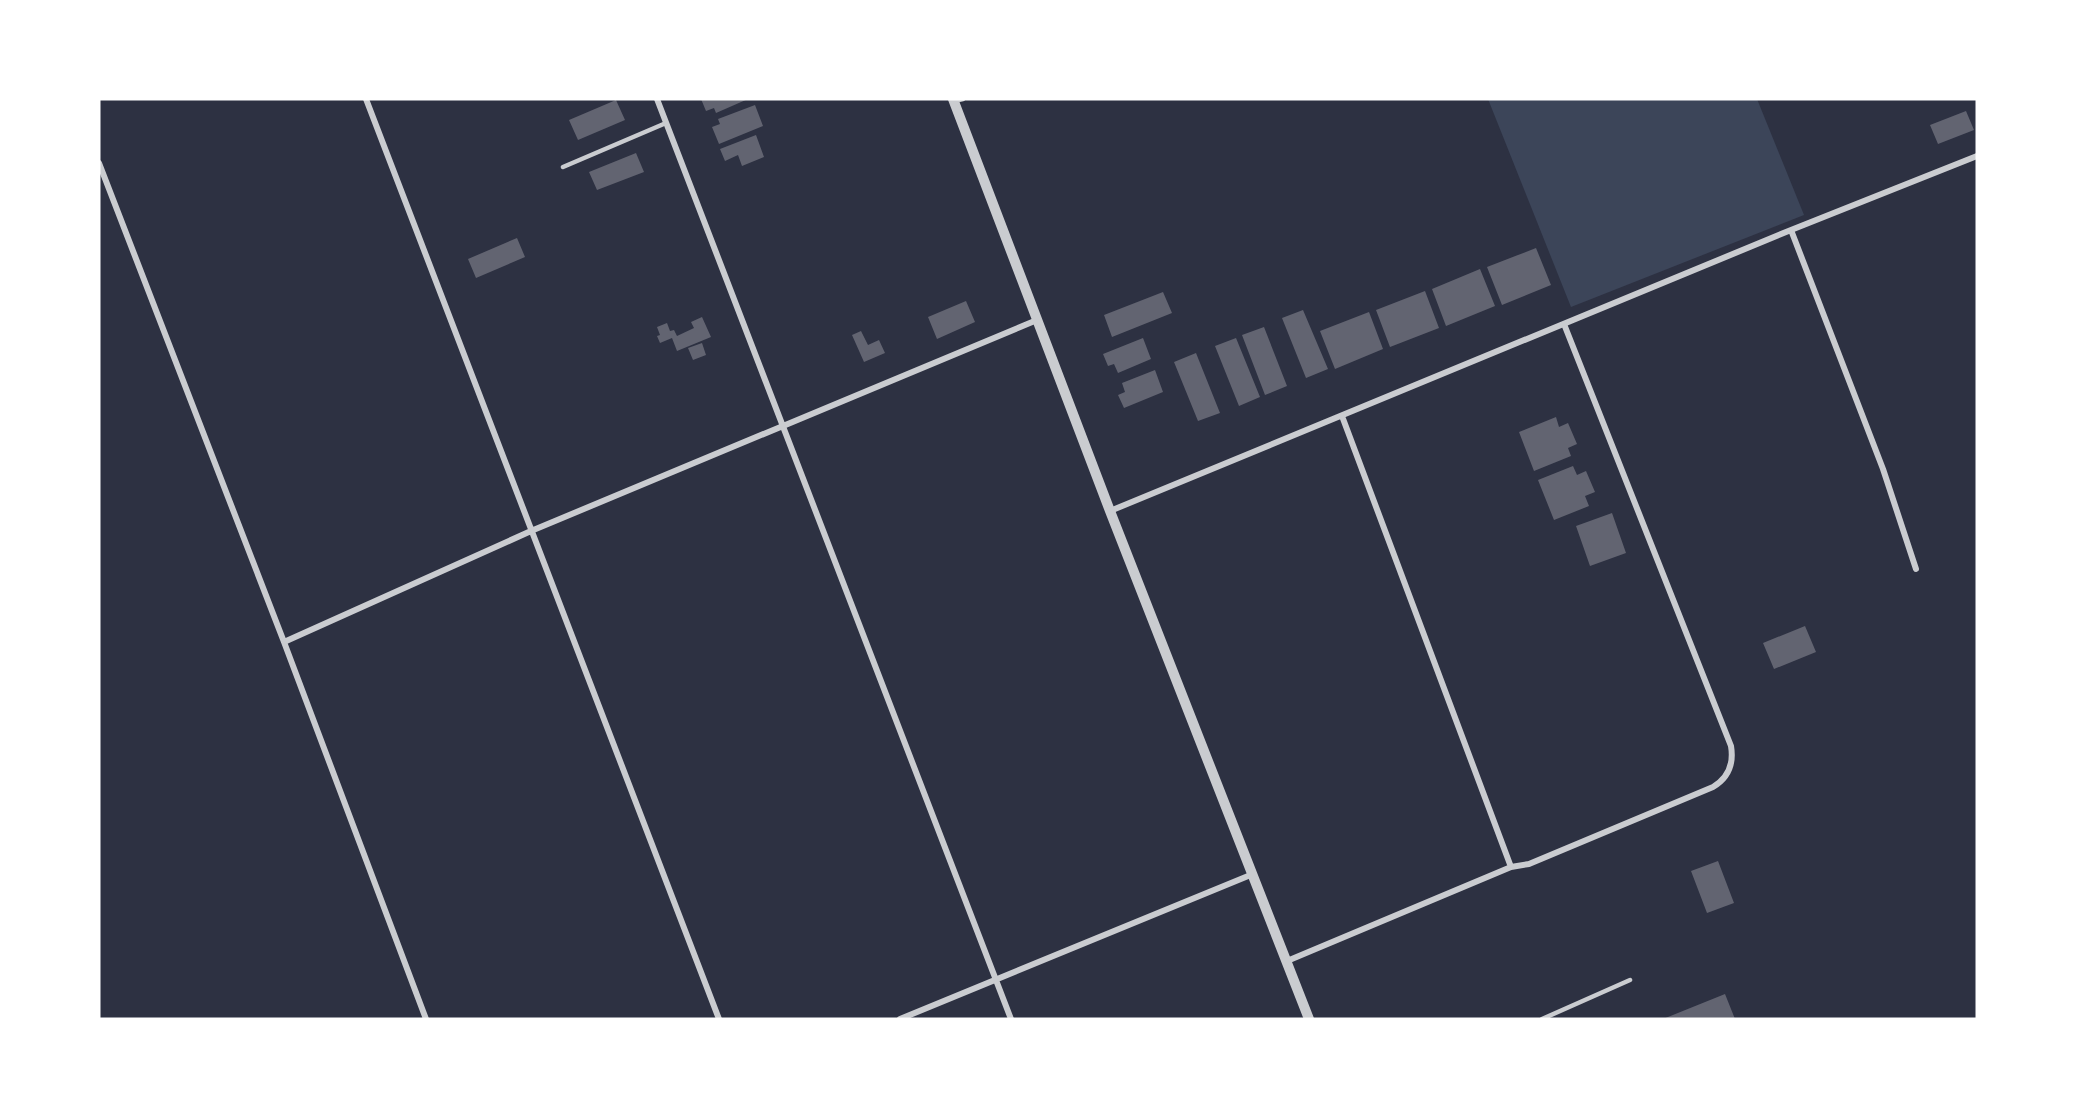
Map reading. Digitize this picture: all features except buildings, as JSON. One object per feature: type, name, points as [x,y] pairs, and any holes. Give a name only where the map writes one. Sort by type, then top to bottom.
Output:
[{"type":"street","points":[[366,99],[719,1019]]},
{"type":"street","points":[[657,99],[1011,1019]]},
{"type":"street","points":[[957,100],[1110,511],[1309,1019]]},
{"type":"street","points":[[1110,511],[1791,230],[1977,156]]},
{"type":"street","points":[[99,163],[284,642],[426,1019]]},
{"type":"street","points":[[1791,230],[1883,469],[1916,569]]},
{"type":"street","points":[[284,642],[531,531],[1037,320]]},
{"type":"street","points":[[1287,961],[1511,867],[1529,864],[1713,787],[1728,772],[1732,757],[1731,746],[1564,324]]},
{"type":"street","points":[[1342,416],[1511,867]]},
{"type":"street","points":[[900,1019],[1252,874]]},
{"type":"lane","points":[[563,167],[666,123]]},
{"type":"lane","points":[[1542,1019],[1630,980]]},
{"type":"shaded area","points":[[1488,99],[1757,99],[1804,215],[1571,307]]}]
